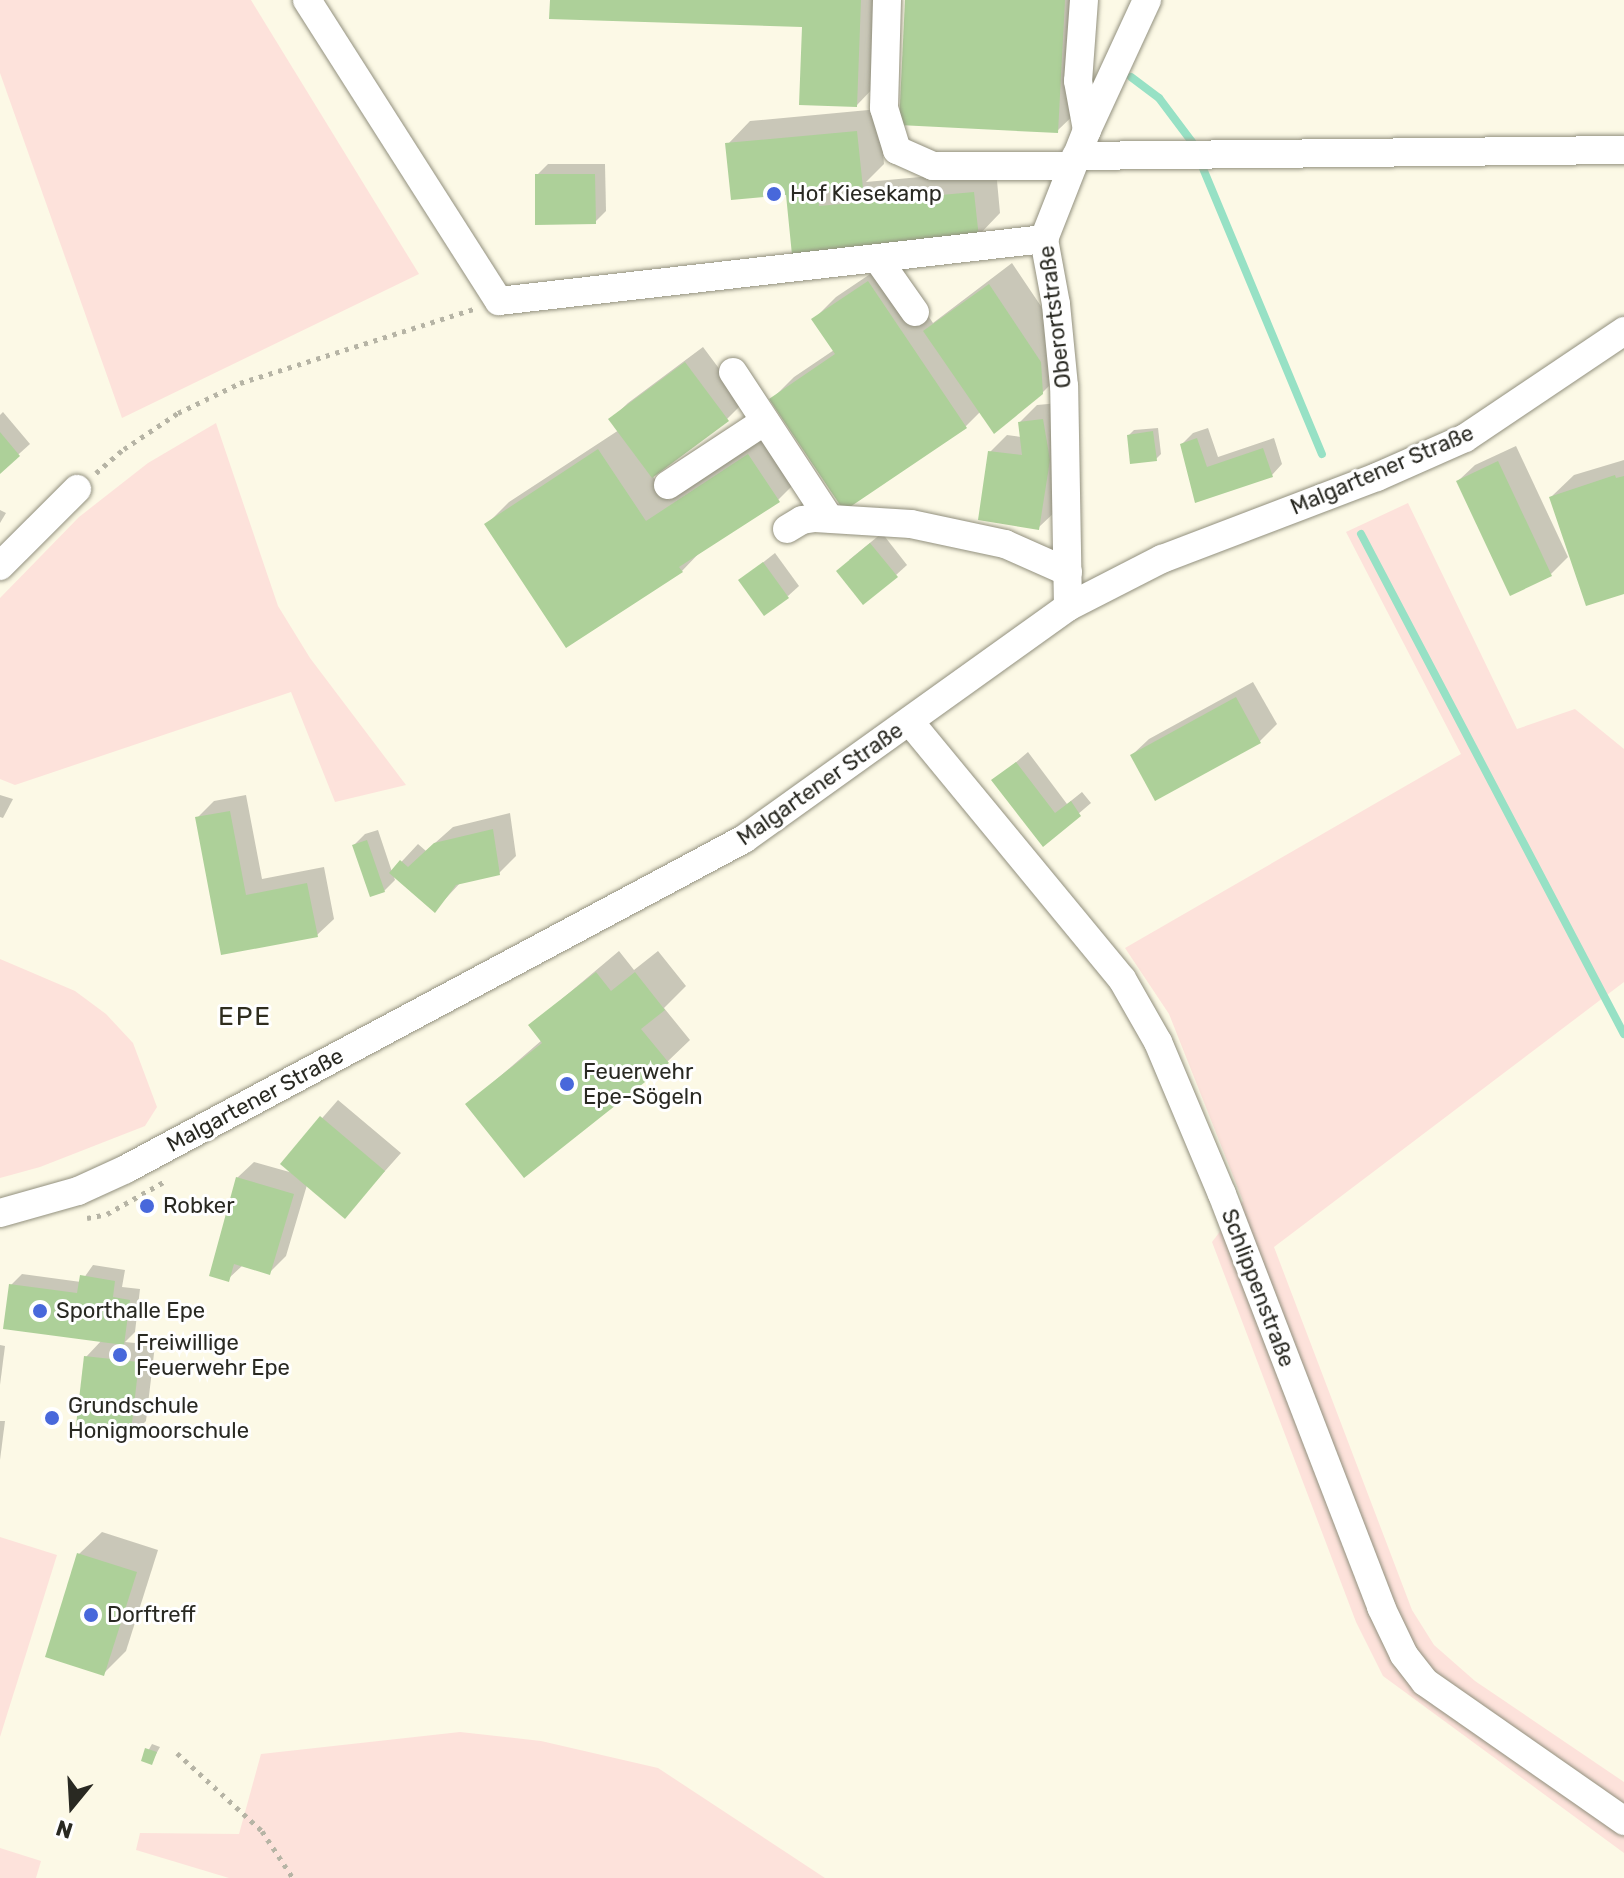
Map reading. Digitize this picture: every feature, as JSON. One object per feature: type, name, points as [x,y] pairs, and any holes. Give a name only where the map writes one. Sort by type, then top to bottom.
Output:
[{"type":"street","points":[[307,0],[499,301],[1044,239]]},
{"type":"street","points":[[887,0],[884,108],[897,150],[933,166],[1198,154],[1624,150]]},
{"type":"street","points":[[1084,0],[1078,81],[1087,130]]},
{"type":"street","name":"Oberortstraße","points":[[1068,607],[1064,386],[1056,304],[1044,239],[1087,130],[1147,0]]},
{"type":"street","points":[[877,258],[915,312]]},
{"type":"street","name":"Malgartener Straße","points":[[0,1213],[78,1191],[126,1169],[744,839],[1068,607],[1162,559],[1377,477],[1465,438],[1624,331]]},
{"type":"street","points":[[733,372],[829,518]]},
{"type":"street","points":[[668,485],[765,421]]},
{"type":"street","points":[[0,566],[77,489]]},
{"type":"street","points":[[787,529],[802,520],[829,518],[911,524],[977,536],[1030,552],[1068,572]]},
{"type":"street","name":"Schlippenstraße","points":[[910,722],[1122,979],[1158,1042],[1222,1194],[1381,1607],[1404,1655],[1425,1682],[1624,1821]]},
{"type":"path","points":[[77,489],[135,441],[178,413],[240,383],[499,301]]},
{"type":"path","points":[[177,1753],[262,1831],[293,1878]]},
{"type":"shaded area","points":[[0,0],[251,0],[419,274],[122,418],[0,73]]},
{"type":"shaded area","points":[[216,423],[278,606],[310,658],[406,785],[335,802],[291,692],[15,785],[0,779],[0,598],[79,517],[148,463]]},
{"type":"shaded area","points":[[1408,503],[1517,729],[1575,709],[1624,749],[1624,982],[1274,1247],[1412,1610],[1434,1645],[1475,1681],[1624,1782],[1624,1853],[1383,1676],[1356,1622],[1212,1242],[1243,1201],[1169,1014],[1125,948],[1461,754],[1346,532]]},
{"type":"shaded area","points":[[0,959],[75,991],[106,1014],[133,1043],[157,1107],[145,1126],[40,1167],[0,1178]]},
{"type":"shaded area","points":[[0,1537],[57,1555],[0,1737]]},
{"type":"shaded area","points":[[460,1732],[541,1741],[658,1768],[825,1878],[229,1878],[136,1850],[140,1833],[239,1834],[261,1754]]},
{"type":"shaded area","points":[[0,1848],[41,1861],[36,1878],[0,1878]]},
{"type":"building","points":[[550,0],[861,0],[857,107],[799,105],[802,27],[549,19]]},
{"type":"building","points":[[905,0],[1065,0],[1058,133],[899,125]]},
{"type":"building","name":"Hof Kiesekamp","points":[[857,131],[863,188],[818,193],[819,206],[974,192],[979,238],[792,255],[786,195],[731,200],[725,143]]},
{"type":"building","points":[[535,174],[595,174],[596,224],[535,225]]},
{"type":"building","points":[[868,281],[967,428],[844,511],[769,399],[835,354],[811,319]]},
{"type":"building","points":[[989,284],[1041,362],[1043,394],[994,434],[923,331]]},
{"type":"building","points":[[685,362],[729,421],[652,478],[608,419]]},
{"type":"building","points":[[1043,419],[1050,460],[1039,530],[978,520],[988,451],[1022,455],[1018,422]]},
{"type":"building","points":[[1153,431],[1157,461],[1130,464],[1127,435]]},
{"type":"building","points":[[0,432],[20,456],[0,474]]},
{"type":"building","points":[[1197,438],[1207,467],[1263,448],[1273,477],[1195,503],[1180,444]]},
{"type":"building","points":[[598,449],[646,521],[748,454],[780,502],[679,567],[683,572],[566,648],[484,524]]},
{"type":"building","points":[[1498,461],[1552,576],[1510,596],[1456,481]]},
{"type":"building","points":[[1615,475],[1616,478],[1624,476],[1624,594],[1586,606],[1549,497]]},
{"type":"building","points":[[870,543],[898,577],[863,605],[836,571]]},
{"type":"building","points":[[763,562],[789,598],[764,616],[738,580]]},
{"type":"building","points":[[1236,697],[1261,743],[1155,801],[1130,755]]},
{"type":"building","points":[[1016,762],[1055,813],[1071,801],[1081,816],[1043,847],[991,780]]},
{"type":"building","points":[[230,811],[246,895],[307,883],[318,937],[221,955],[195,817]]},
{"type":"building","points":[[493,829],[500,875],[456,885],[435,913],[389,873],[400,860],[408,867],[434,843]]},
{"type":"building","points":[[367,840],[385,892],[370,897],[352,845]]},
{"type":"building","name":"Feuerwehr Epe-Sögeln","points":[[596,972],[611,991],[635,972],[665,1010],[641,1029],[669,1063],[524,1178],[465,1104],[542,1043],[528,1025]]},
{"type":"building","points":[[320,1116],[385,1171],[345,1219],[280,1164]]},
{"type":"building","points":[[236,1177],[294,1194],[270,1275],[234,1264],[229,1282],[209,1276]]},
{"type":"building","points":[[80,1275],[115,1281],[113,1297],[130,1300],[124,1345],[3,1329],[9,1284],[77,1293]]},
{"type":"building","points":[[84,1356],[139,1362],[130,1440],[75,1434]]},
{"type":"building","name":"Dorftreff","points":[[77,1553],[137,1572],[104,1676],[45,1657]]},
{"type":"building","points":[[145,1748],[157,1752],[152,1765],[141,1761]]},
{"type":"waterway","points":[[1131,77],[1159,98],[1192,142],[1322,454]]},
{"type":"waterway","points":[[1361,534],[1624,1034]]},
{"type":"place","name":"Hof Kiesekamp","points":[[774,194]]},
{"type":"place","name":"Feuerwehr Epe-Sögeln","points":[[567,1084]]},
{"type":"place","name":"Robker","points":[[147,1206]]},
{"type":"place","name":"Sporthalle Epe","points":[[40,1311]]},
{"type":"place","name":"Freiwillige Feuerwehr Epe","points":[[120,1355]]},
{"type":"place","name":"Grundschule Honigmoorschule","points":[[52,1418]]},
{"type":"place","name":"Dorftreff","points":[[91,1615]]},
{"type":"district","name":"EPE","points":[[245,1017]]}]
